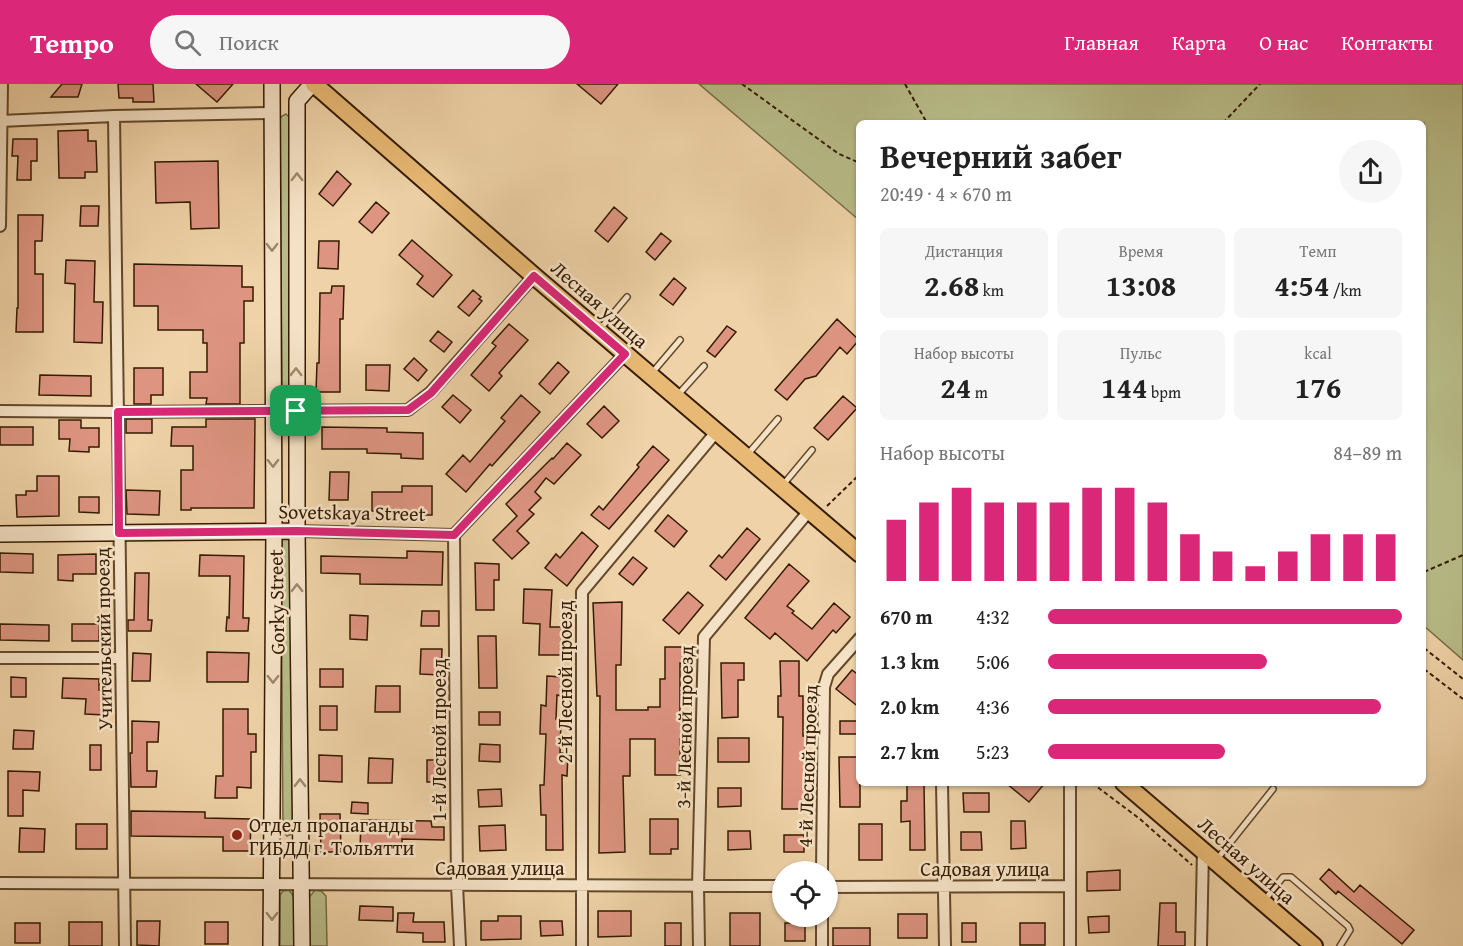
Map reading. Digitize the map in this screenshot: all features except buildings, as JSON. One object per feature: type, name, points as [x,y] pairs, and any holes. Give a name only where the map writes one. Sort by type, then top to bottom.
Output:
[{"type":"main road","name":"Gorky Street","points":[[271,946],[274,531],[272,84]]},
{"type":"main road","name":"Gorky Street","points":[[302,946],[296,411],[297,101],[313,84]]},
{"type":"main road","name":"Лесная улица","points":[[313,84],[781,487],[817,509],[856,550]]},
{"type":"main road","name":"Sovetskaya Street","points":[[0,534],[297,531]]},
{"type":"main road","name":"Лесная улица","points":[[1128,786],[1314,946]]},
{"type":"street","points":[[0,226],[2,84]]},
{"type":"street","points":[[1,121],[271,113]]},
{"type":"street","name":"Учительский проезд","points":[[114,116],[125,946]]},
{"type":"street","points":[[0,411],[408,410],[431,393],[534,276]]},
{"type":"street","points":[[454,535],[625,354]]},
{"type":"street","name":"2-й Лесной проезд","points":[[582,946],[582,592],[717,431]]},
{"type":"street","name":"3-й Лесной проезд","points":[[699,946],[698,886],[704,637],[817,509]]},
{"type":"street","name":"Sovetskaya Street","points":[[297,531],[454,535]]},
{"type":"street","name":"1-й Лесной проезд","points":[[454,535],[457,885],[460,946]]},
{"type":"street","name":"4-й Лесной проезд","points":[[822,861],[824,687],[828,674],[856,642]]},
{"type":"street","points":[[0,658],[121,658]]},
{"type":"street","points":[[942,786],[945,946]]},
{"type":"street","points":[[1070,786],[1070,946]]},
{"type":"street","points":[[1202,946],[1202,874],[1209,855]]},
{"type":"street","name":"Садовая улица","points":[[0,883],[772,886]]},
{"type":"street","name":"Садовая улица","points":[[838,886],[1070,886]]},
{"type":"street","points":[[822,927],[822,946]]},
{"type":"lane","points":[[599,331],[627,297]]},
{"type":"lane","points":[[650,375],[680,340]]},
{"type":"lane","points":[[677,397],[704,366]]},
{"type":"lane","points":[[746,456],[778,419]]},
{"type":"lane","points":[[781,487],[812,450]]},
{"type":"lane","points":[[1209,855],[1273,789]]},
{"type":"lane","points":[[1263,902],[1283,877],[1291,877],[1348,926],[1350,930],[1340,946]]},
{"type":"path","points":[[742,84],[839,154],[856,161]]},
{"type":"path","points":[[905,84],[925,120]]},
{"type":"path","points":[[1226,120],[1260,84]]},
{"type":"path","points":[[817,509],[856,477]]},
{"type":"path","points":[[1426,571],[1463,555]]},
{"type":"path","points":[[1426,650],[1463,679]]},
{"type":"path","points":[[1426,671],[1463,699]]},
{"type":"path","points":[[1097,786],[1140,819],[1202,874]]},
{"type":"green space","points":[[699,84],[1463,84],[1463,660],[1426,628],[1426,120],[856,120],[856,217]]},
{"type":"green space","points":[[286,114],[291,119],[291,392],[286,396],[282,393],[280,119]]},
{"type":"green space","points":[[283,537],[290,537],[293,831],[287,836],[283,831],[281,540]]},
{"type":"green space","points":[[289,890],[294,897],[294,946],[280,946],[280,895],[283,891]]},
{"type":"green space","points":[[315,890],[321,891],[326,896],[327,946],[308,946],[307,900]]},
{"type":"place","name":"Отдел пропаганды ГИБДД г. Тольятти","points":[[237,835]]},
{"type":"route","points":[[534,276],[625,354],[454,535],[297,531],[119,533],[118,412],[296,411],[408,410],[431,393],[534,276]]}]
